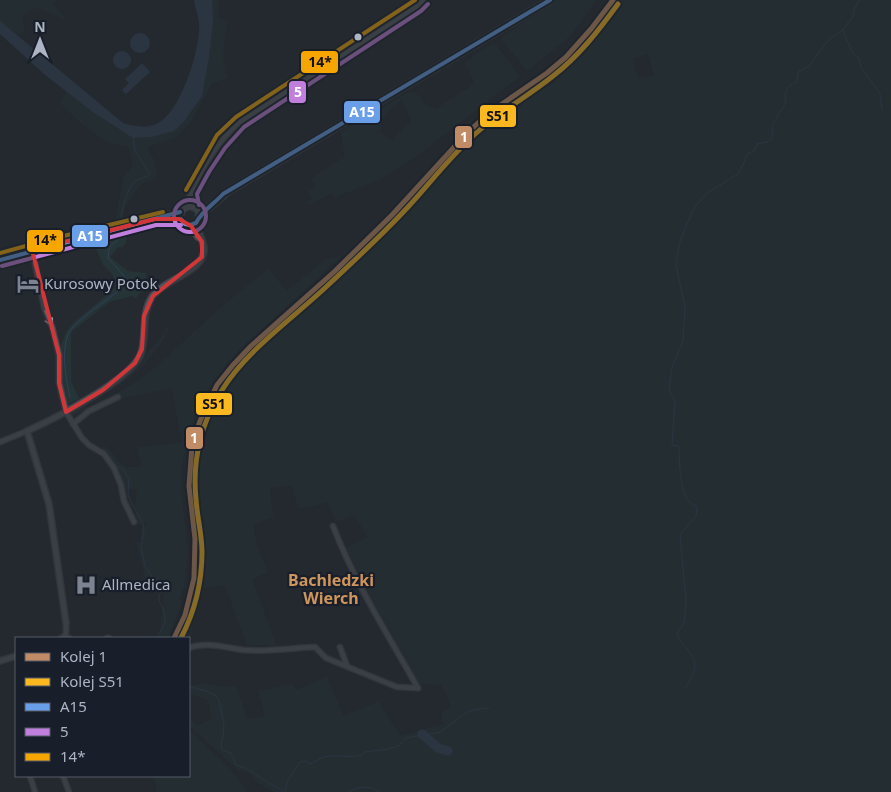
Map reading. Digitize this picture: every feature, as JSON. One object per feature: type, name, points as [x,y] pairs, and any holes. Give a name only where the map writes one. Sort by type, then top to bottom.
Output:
[{"type":"main road","points":[[0,260],[32,250],[209,208],[223,194],[550,0]]},
{"type":"main road","points":[[190,213],[190,225],[183,223],[190,213]]},
{"type":"street","points":[[0,442],[66,412],[103,390],[139,358],[142,349],[144,316],[149,303],[160,289],[197,265],[202,257],[204,249],[190,213],[191,193],[214,152],[230,131],[240,122],[418,6],[423,0]]},
{"type":"street","points":[[190,225],[200,238]]},
{"type":"street","points":[[32,250],[44,307],[52,327],[58,355],[59,383],[66,412],[82,438],[108,459],[121,485],[124,501],[134,522]]},
{"type":"street","points":[[72,424],[89,411],[118,397]]},
{"type":"street","points":[[26,431],[50,513],[66,623],[65,637]]},
{"type":"street","points":[[190,648],[201,645],[243,650],[285,650],[315,647],[323,656],[397,687],[418,688],[371,604],[333,526]]},
{"type":"street","points":[[340,647],[347,666]]},
{"type":"street","points":[[0,661],[15,656]]},
{"type":"street","points":[[30,777],[35,792]]},
{"type":"street","points":[[63,777],[69,792]]},
{"type":"highlighted area","points":[[155,219],[179,219],[191,226],[202,242],[202,257],[153,296],[144,316],[142,349],[135,363],[103,390],[66,412],[59,383],[59,355],[32,250]]},
{"type":"shaded area","points":[[0,0],[56,0],[53,4],[66,20],[37,7],[22,16],[25,30],[17,34],[0,21]]},
{"type":"shaded area","points":[[212,0],[220,0],[218,3],[219,19],[228,20],[223,56],[227,78],[212,83],[190,123],[175,138],[147,147],[155,162],[157,176],[151,181],[142,183],[126,205],[123,220],[116,222],[124,177],[133,166],[129,147],[107,142],[81,123],[59,102],[67,92],[118,129],[151,137],[202,96],[210,48]]},
{"type":"shaded area","points":[[557,0],[596,0],[571,35],[527,71],[501,38]]},
{"type":"shaded area","points":[[618,0],[891,0],[891,792],[274,792],[259,783],[248,772],[238,770],[190,725],[190,717],[197,726],[212,719],[208,700],[191,694],[190,684],[191,686],[203,683],[225,687],[236,685],[247,719],[265,716],[258,691],[293,684],[296,690],[327,677],[343,716],[378,702],[400,736],[443,724],[441,713],[451,708],[447,695],[441,685],[420,684],[373,601],[346,548],[368,537],[354,515],[336,521],[328,502],[298,509],[292,485],[270,488],[273,517],[253,524],[257,547],[268,572],[252,579],[276,645],[247,645],[225,585],[199,588],[190,637],[183,637],[193,610],[199,565],[192,493],[193,456],[203,421],[219,388],[242,359],[354,258],[474,131],[499,110],[539,83],[550,86],[560,77],[566,65],[603,22]],"holes":[[[648,54],[654,75],[638,79],[633,58]]]},
{"type":"shaded area","points":[[494,43],[520,76],[414,158],[379,180],[335,197],[332,193],[309,205],[307,202],[312,198],[308,192],[316,187],[311,179],[345,157],[341,132],[409,92],[415,92],[424,105],[436,109],[470,87],[474,81],[465,62]],"holes":[[[402,99],[411,121],[392,141],[380,133],[381,119]]]},
{"type":"shaded area","points":[[126,232],[126,243],[122,248],[118,247],[110,257],[128,271],[147,273],[145,284],[135,299],[132,296],[109,302],[71,332],[71,381],[79,399],[68,404],[64,400],[59,351],[66,332],[74,322],[115,288],[113,275],[103,265],[92,240]]},
{"type":"shaded area","points":[[342,255],[236,353],[211,383],[197,408],[188,435],[181,470],[181,493],[188,551],[185,584],[180,597],[182,602],[168,637],[159,637],[164,598],[162,585],[146,582],[137,543],[141,542],[141,529],[147,525],[147,522],[138,524],[135,516],[137,489],[125,489],[116,467],[103,450],[103,445],[122,465],[133,467],[142,466],[137,447],[182,443],[172,388],[119,399],[116,394],[151,371],[268,269],[287,291],[325,260]]},
{"type":"shaded area","points":[[170,326],[146,362],[124,381],[86,405],[88,408],[72,416],[73,413],[134,370],[163,336],[167,327]]},
{"type":"shaded area","points":[[190,731],[231,770],[247,792],[156,792],[157,788],[153,777],[190,777]]},
{"type":"water","points":[[194,0],[212,0],[213,22],[202,96],[184,121],[174,131],[151,137],[133,138],[93,112],[44,74],[0,34],[0,21],[123,123],[151,126],[160,122],[168,115],[183,91],[197,47],[199,34],[199,23]]},
{"type":"water","points":[[140,33],[147,36],[150,43],[147,50],[140,53],[133,50],[130,43],[133,36]]},
{"type":"water","points":[[118,51],[126,51],[131,56],[129,67],[118,69],[113,64],[113,56]]},
{"type":"water","points":[[142,63],[150,72],[126,94],[122,90],[129,83],[125,79]]},
{"type":"waterway","points":[[685,689],[693,674],[695,665],[692,655],[677,633],[684,623],[686,602],[680,535],[696,516],[697,507],[688,500],[685,494],[680,473],[679,446],[672,445],[675,402],[669,389],[672,367],[683,341],[685,307],[676,265],[679,244],[692,212],[698,203],[707,193],[738,174],[747,154],[755,150],[757,144],[768,142],[772,138],[773,124],[786,102],[787,90],[797,82],[798,72],[809,66],[825,44],[843,30],[853,16],[859,0]]},
{"type":"waterway","points":[[843,30],[852,52],[859,58],[861,67],[880,94],[882,110]]},
{"type":"waterway","points":[[121,220],[123,207],[131,186],[135,181],[150,174],[135,151],[133,137]]},
{"type":"waterway","points":[[70,397],[65,364],[67,338],[78,322],[118,291],[123,284],[125,277],[108,258],[111,245],[122,234]]},
{"type":"waterway","points":[[103,449],[107,452]]},
{"type":"waterway","points":[[108,454],[115,465],[124,470],[129,479],[128,496],[143,524],[144,531],[141,547],[145,566],[153,578],[165,584],[159,596],[165,620],[159,637]]},
{"type":"waterway","points":[[190,686],[215,695],[219,700],[224,725],[221,743],[222,750],[231,753],[236,765],[245,768],[284,792]]},
{"type":"waterway","points":[[285,792],[288,780],[300,762],[306,761],[310,764],[330,756],[357,756],[365,752],[389,749],[400,745],[406,738],[441,732],[464,714],[473,710],[489,708]]},
{"type":"waterway","points":[[422,734],[438,748],[448,751]]},
{"type":"waterway","points":[[348,792],[363,787],[375,789],[379,792]]},
{"type":"rail line","name":"1","points":[[174,637],[185,615],[194,578],[195,539],[189,486],[192,446],[200,421],[217,385],[251,346],[335,271],[392,215],[467,133],[489,113],[547,73],[566,57],[613,0]]},
{"type":"rail line","name":"S51","points":[[182,637],[194,607],[202,563],[202,545],[195,485],[197,456],[203,429],[222,390],[257,348],[378,238],[474,135],[493,119],[543,84],[571,60],[596,33],[618,4]]},
{"type":"transit line","name":"14*","points":[[186,190],[217,135],[236,117],[415,0]]},
{"type":"transit line","name":"A15","points":[[181,219],[185,224],[196,223],[205,211],[223,194],[550,0]]},
{"type":"transit line","name":"5","points":[[199,205],[197,194],[209,172],[225,148],[244,127],[421,11],[428,4]]},
{"type":"transit line","name":"5","points":[[190,200],[196,201],[201,205],[205,210],[206,216],[205,222],[201,227],[196,231],[190,232],[184,231],[179,227],[175,222],[174,216],[175,210],[179,205],[184,201],[190,200]]},
{"type":"transit line","name":"14*","points":[[0,253],[163,212]]},
{"type":"transit line","name":"A15","points":[[0,260],[180,212]]},
{"type":"transit line","name":"5","points":[[2,266],[156,225],[181,225]]},
{"type":"place","name":"Kurosowy Potok","points":[[28,284]]},
{"type":"place","name":"Allmedica","points":[[86,585]]},
{"type":"district","name":"Bachledzki Wierch","points":[[331,589]]}]
